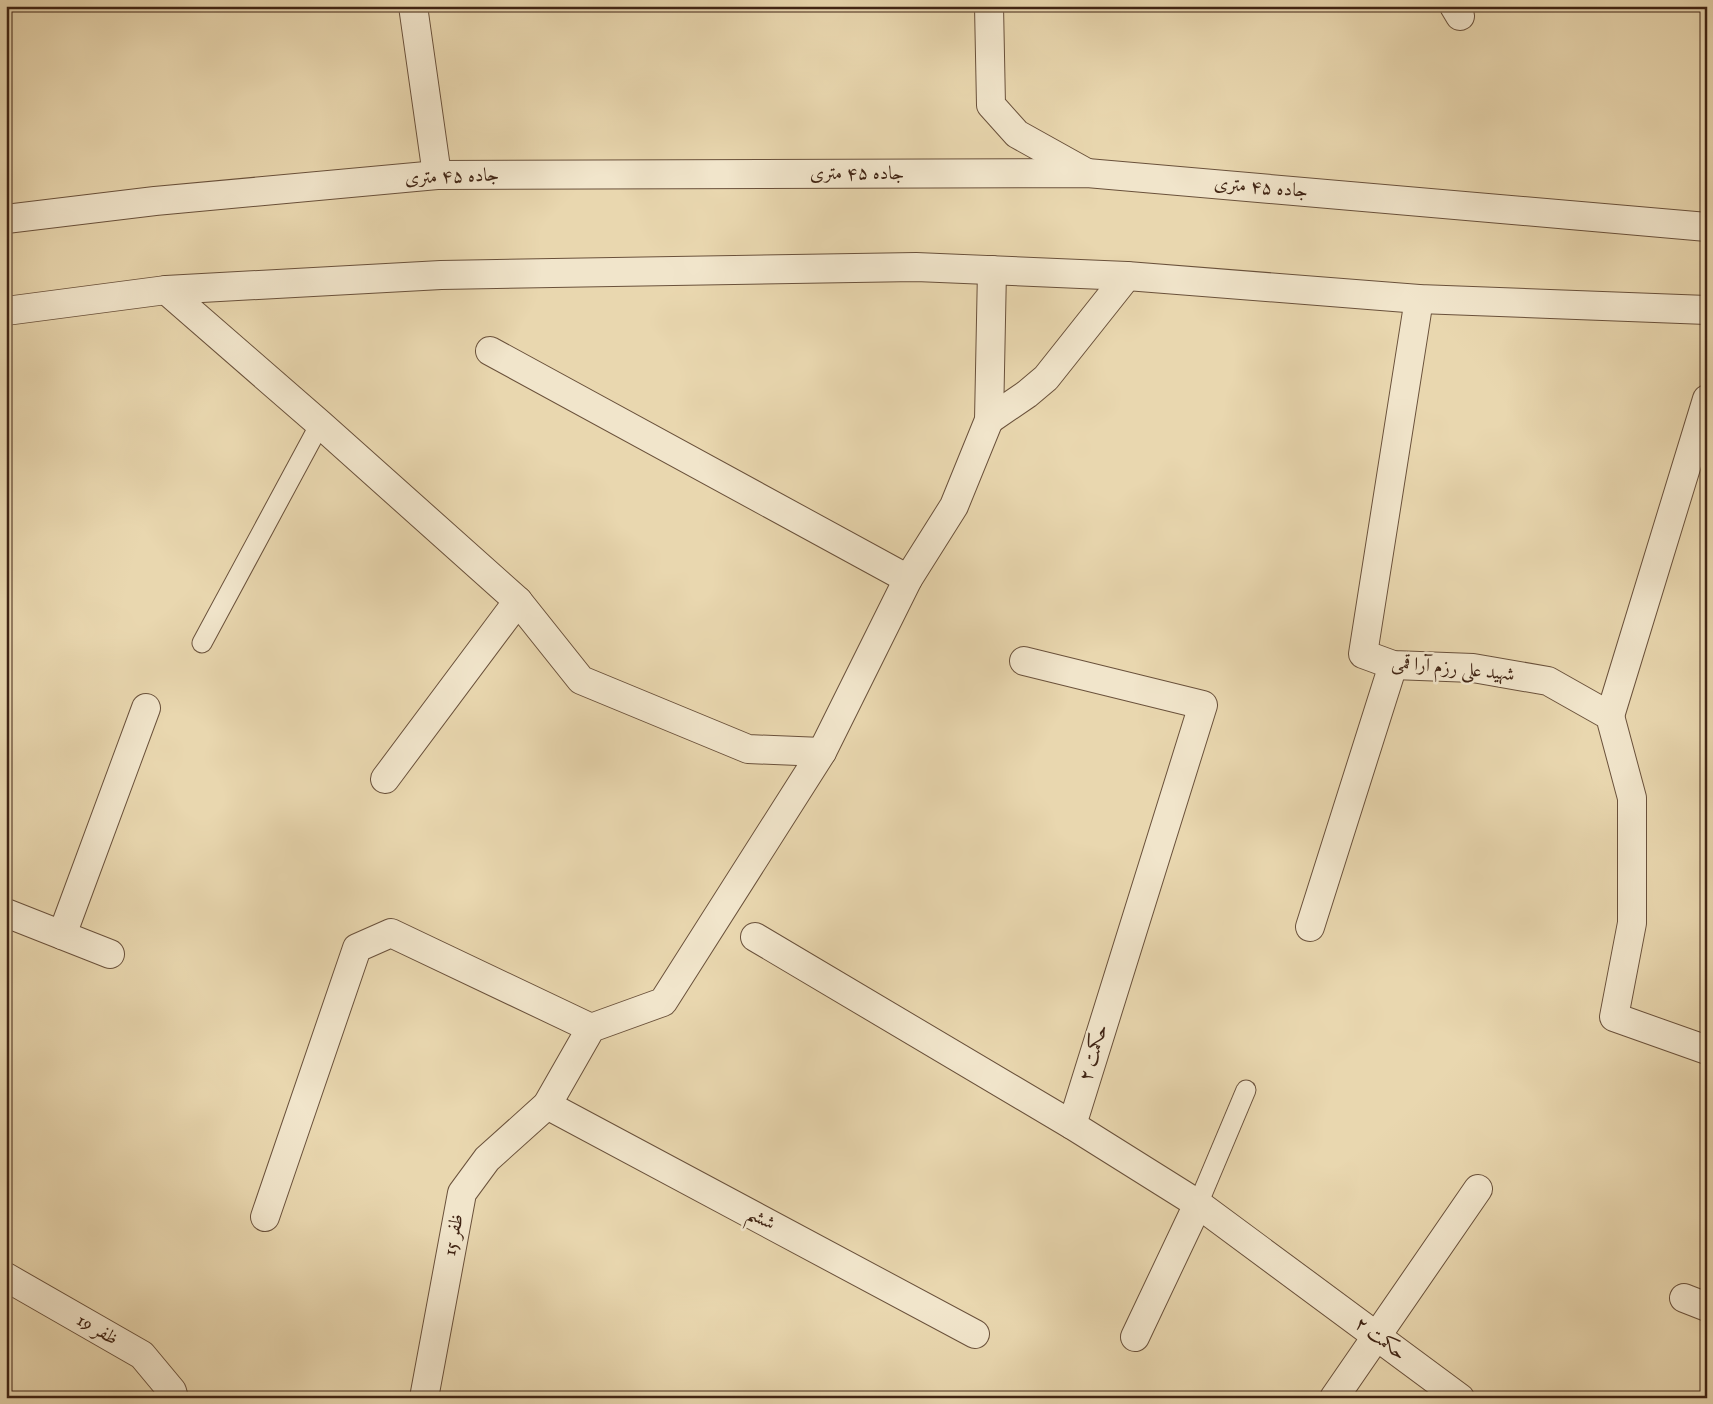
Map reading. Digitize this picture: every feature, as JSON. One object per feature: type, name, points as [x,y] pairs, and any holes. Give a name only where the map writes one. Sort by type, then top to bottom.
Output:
[{"type":"street","points":[[413,6],[437,175]]},
{"type":"street","points":[[989,6],[991,105],[1017,134],[1087,173]]},
{"type":"street","name":"جاده ۴۵ متری","points":[[6,219],[155,200],[437,175],[1087,173],[1707,227]]},
{"type":"street","points":[[6,311],[166,290],[441,275],[916,267],[1127,276],[1419,299],[1707,310]]},
{"type":"street","points":[[265,1217],[358,948],[392,933],[592,1028],[663,1002],[822,752],[908,578],[954,506],[989,420],[992,270]]},
{"type":"street","points":[[989,420],[1046,378],[1127,276]]},
{"type":"street","points":[[166,290],[320,424],[518,602],[581,680],[748,748],[822,752]]},
{"type":"street","name":"شهید علی رزم آرا قمی","points":[[1419,299],[1363,654],[1393,665],[1473,668],[1548,681],[1610,716]]},
{"type":"street","points":[[490,351],[908,578]]},
{"type":"street","points":[[1707,399],[1610,716],[1632,798],[1632,923],[1614,1017],[1707,1050]]},
{"type":"street","points":[[385,778],[518,602]]},
{"type":"street","name":"حکمت ۲","points":[[1024,661],[1202,705],[1072,1125],[1198,1204],[1460,1398]]},
{"type":"street","points":[[1310,927],[1393,665]]},
{"type":"street","points":[[62,935],[146,708]]},
{"type":"street","points":[[6,913],[110,954]]},
{"type":"street","points":[[755,938],[1072,1125]]},
{"type":"street","name":"ظفر 15","points":[[430,1397],[462,1193],[487,1159],[547,1105],[592,1028]]},
{"type":"street","name":"ششم","points":[[547,1105],[974,1334]]},
{"type":"street","points":[[1334,1398],[1378,1337],[1478,1189]]},
{"type":"street","points":[[1135,1337],[1198,1204]]},
{"type":"street","name":"ظفر 19","points":[[6,1277],[142,1355],[172,1391],[174,1398]]},
{"type":"lane","points":[[202,642],[320,424]]},
{"type":"lane","points":[[1198,1204],[1246,1090]]}]
